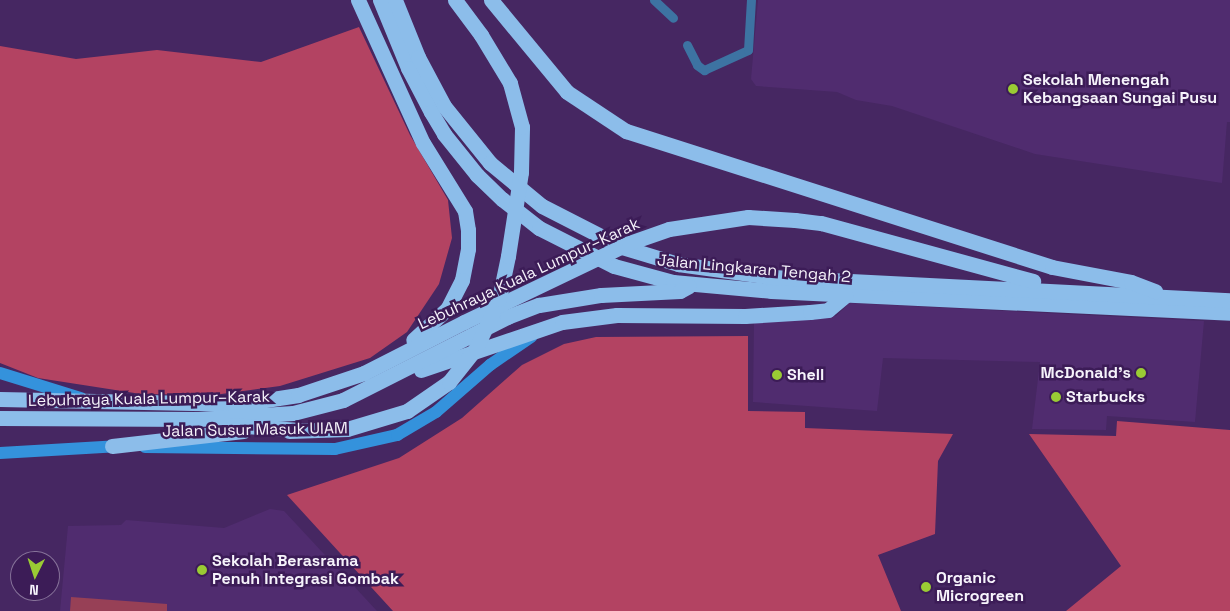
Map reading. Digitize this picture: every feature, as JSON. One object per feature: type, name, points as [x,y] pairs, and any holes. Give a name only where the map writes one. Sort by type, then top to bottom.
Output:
[{"type":"highway","points":[[358,0],[423,143],[465,211],[468,249],[462,280],[448,308],[425,332],[364,373]]},
{"type":"highway","name":"Jalan Lingkaran Tengah 2","points":[[380,0],[408,68],[444,134],[502,199],[539,228],[586,254],[643,276],[693,284],[846,295],[1230,313]]},
{"type":"highway","name":"Jalan Lingkaran Tengah 2","points":[[395,0],[418,57],[444,106],[490,163],[542,206],[622,247],[678,264],[772,277],[1230,300]]},
{"type":"highway","points":[[112,446],[228,431],[347,429],[407,411],[449,382],[476,348],[499,299],[521,172],[522,127],[510,83],[455,0]]},
{"type":"highway","points":[[491,0],[567,92],[626,132],[1052,268],[1131,282],[1170,296]]},
{"type":"highway","name":"Lebuhraya Kuala Lumpur–Karak","points":[[0,399],[240,404],[298,395],[364,373],[464,322],[629,243],[669,229],[748,217],[821,223],[1017,279],[1102,293]]},
{"type":"highway","name":"Lebuhraya Kuala Lumpur–Karak","points":[[0,418],[246,417],[293,413],[343,400],[508,317],[539,305],[601,294],[680,291],[693,284]]},
{"type":"highway","points":[[343,400],[453,358],[562,322],[617,315],[746,316],[810,312],[828,310],[846,295]]},
{"type":"highway","points":[[0,425],[68,418],[299,430]]},
{"type":"main road","name":"Jalan Susur Masuk UIAM","points":[[0,453],[112,446],[325,449],[368,443],[397,435],[436,412],[510,349],[562,322]]},
{"type":"main road","points":[[3,373],[93,402]]},
{"type":"street","points":[[654,0],[673,18]]},
{"type":"street","points":[[687,45],[697,65],[704,70],[748,50],[751,0]]},
{"type":"shaded area","name":"Sekolah Menengah Kebangsaan Sungai Pusu","points":[[758,0],[1230,0],[1230,122],[1227,122],[1222,183],[1035,154],[892,106],[856,100],[837,92],[756,86],[751,79]]},
{"type":"shaded area","points":[[359,27],[410,135],[448,200],[452,238],[439,284],[407,332],[370,358],[280,386],[214,395],[141,394],[38,378],[0,363],[0,46],[76,59],[157,50],[261,62]]},
{"type":"shaded area","points":[[849,303],[1204,321],[1195,422],[1107,416],[1106,430],[1032,429],[1040,362],[883,358],[877,411],[753,402],[754,322],[836,316]]},
{"type":"shaded area","points":[[748,336],[748,411],[805,412],[805,428],[953,434],[938,461],[935,534],[878,555],[901,611],[393,611],[287,495],[399,458],[462,418],[522,365],[564,344],[596,337]]},
{"type":"shaded area","points":[[1117,421],[1230,430],[1230,611],[1066,611],[1121,566],[1029,434],[1116,436]]},
{"type":"shaded area","name":"Sekolah Berasrama Penuh Integrasi Gombak","points":[[270,509],[284,511],[377,611],[60,611],[68,526],[121,525],[126,520],[224,528]]},
{"type":"shaded area","points":[[71,597],[167,604],[167,611],[70,611]]},
{"type":"place","name":"Sekolah Menengah Kebangsaan Sungai Pusu","points":[[1013,89]]},
{"type":"place","name":"McDonald's","points":[[1141,373]]},
{"type":"place","name":"Shell","points":[[777,375]]},
{"type":"place","name":"Starbucks","points":[[1056,397]]},
{"type":"place","name":"Sekolah Berasrama Penuh Integrasi Gombak","points":[[202,570]]},
{"type":"place","name":"Organic Microgreen","points":[[926,587]]}]
